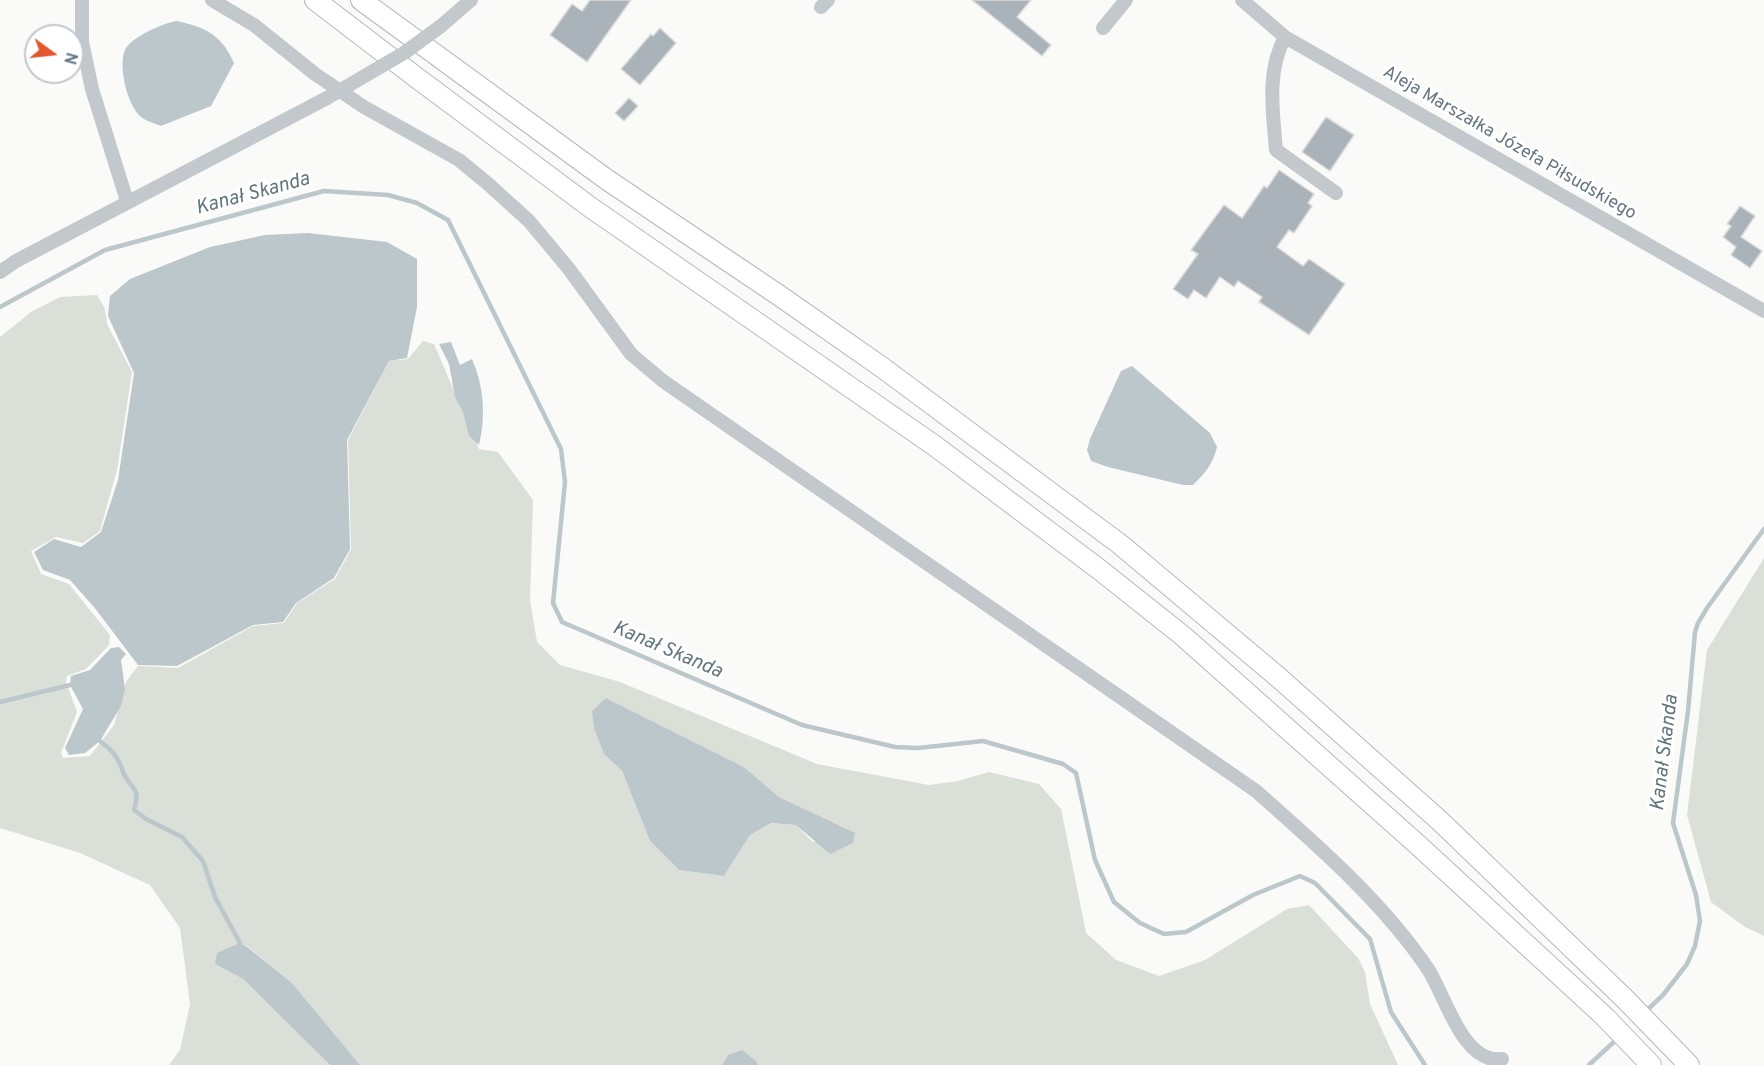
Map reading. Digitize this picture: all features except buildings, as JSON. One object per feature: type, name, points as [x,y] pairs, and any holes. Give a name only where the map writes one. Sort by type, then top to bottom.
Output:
[{"type":"highway","points":[[315,0],[590,207],[935,446],[1100,570],[1183,636],[1418,845],[1605,1017],[1651,1065]]},
{"type":"highway","points":[[361,0],[606,179],[883,368],[1121,545],[1278,677],[1440,822],[1625,999],[1689,1065]]},
{"type":"street","points":[[82,0],[82,42],[93,89],[127,201]]},
{"type":"street","points":[[212,0],[254,25],[315,74],[364,107],[459,160],[487,183],[529,221],[569,269],[631,354],[663,381],[1256,791],[1369,897],[1404,936],[1430,972],[1448,1010],[1473,1049],[1484,1057],[1494,1060],[1502,1059]]},
{"type":"street","points":[[0,272],[127,201],[327,98],[404,53],[471,0]]},
{"type":"street","points":[[1103,28],[1126,0]]},
{"type":"street","name":"Aleja Marszałka Józefa Piłsudskiego","points":[[1242,0],[1284,37],[1764,311]]},
{"type":"street","points":[[1284,37],[1276,53],[1272,85],[1276,150],[1336,193]]},
{"type":"shaded area","points":[[177,21],[196,26],[212,34],[224,45],[234,63],[211,106],[161,126],[142,118],[131,103],[123,75],[123,57],[128,45],[140,36]]},
{"type":"shaded area","points":[[308,233],[387,242],[417,259],[417,307],[407,358],[389,361],[347,440],[350,549],[334,578],[296,603],[283,622],[253,625],[177,666],[138,665],[94,607],[70,580],[43,570],[34,552],[54,539],[81,547],[101,532],[118,480],[134,373],[108,316],[110,296],[130,279],[210,247],[265,235]]},
{"type":"shaded area","points":[[97,295],[105,309],[107,324],[132,372],[117,470],[100,531],[83,543],[56,537],[31,551],[41,574],[69,584],[110,635],[109,645],[86,669],[67,676],[66,682],[77,712],[61,753],[63,758],[90,756],[114,725],[126,682],[138,666],[178,668],[253,626],[284,623],[297,603],[335,579],[351,549],[348,440],[389,361],[408,359],[423,341],[434,344],[479,449],[498,452],[533,500],[530,600],[537,642],[560,665],[620,682],[817,764],[929,785],[958,781],[989,772],[1039,784],[1061,809],[1086,933],[1116,960],[1159,976],[1205,960],[1287,909],[1309,905],[1358,958],[1365,972],[1370,1004],[1398,1065],[758,1065],[756,1061],[728,1055],[722,1065],[360,1065],[292,983],[247,946],[240,943],[215,964],[243,979],[330,1065],[169,1065],[180,1050],[190,1004],[180,928],[150,885],[80,853],[0,828],[0,337],[31,312],[60,297]],"holes":[[[606,698],[744,767],[779,797],[854,833],[813,842],[796,825],[771,823],[750,835],[724,876],[679,870],[650,841],[622,771],[604,754]]]},
{"type":"shaded area","points":[[451,342],[460,365],[472,359],[479,380],[483,423],[479,445],[469,436],[463,412],[455,397],[449,364],[439,344]]},
{"type":"shaded area","points":[[1132,366],[1210,433],[1217,447],[1208,468],[1193,485],[1183,485],[1091,461],[1087,450],[1090,439],[1121,371]]},
{"type":"shaded area","points":[[1764,558],[1764,936],[1745,927],[1711,902],[1687,815],[1707,650]]},
{"type":"shaded area","points":[[119,647],[126,654],[121,660],[125,689],[121,706],[100,741],[85,753],[69,755],[65,748],[83,709],[70,685],[71,676],[90,670],[111,648]]},
{"type":"shaded area","points":[[606,698],[744,767],[779,797],[855,833],[853,843],[830,854],[796,825],[771,823],[750,835],[724,876],[679,870],[650,841],[622,771],[604,754],[594,728],[592,711]]},
{"type":"shaded area","points":[[240,943],[292,983],[360,1065],[330,1065],[243,979],[215,964],[217,953]]},
{"type":"shaded area","points":[[742,1050],[758,1065],[722,1065],[728,1055]]},
{"type":"waterway","name":"Kanał Skanda","points":[[0,307],[105,250],[324,191],[388,195],[417,203],[448,220],[561,449],[565,482],[553,603],[562,622],[802,725],[895,747],[918,748],[983,741],[1063,764],[1076,773],[1095,860],[1114,902],[1140,923],[1164,934],[1186,932],[1253,895],[1300,876],[1315,883],[1370,939],[1391,1012],[1425,1065]]},
{"type":"waterway","name":"Kanał Skanda","points":[[1645,1012],[1663,995],[1687,964],[1695,946],[1700,921],[1696,895],[1673,823],[1688,711],[1695,632],[1707,608],[1764,529]]},
{"type":"waterway","points":[[0,702],[70,685]]},
{"type":"waterway","points":[[100,741],[115,756],[136,791],[134,810],[146,819],[182,837],[203,861],[215,897],[240,943]]},
{"type":"waterway","name":"Kanał Skanda","points":[[1589,1065],[1617,1039]]}]
